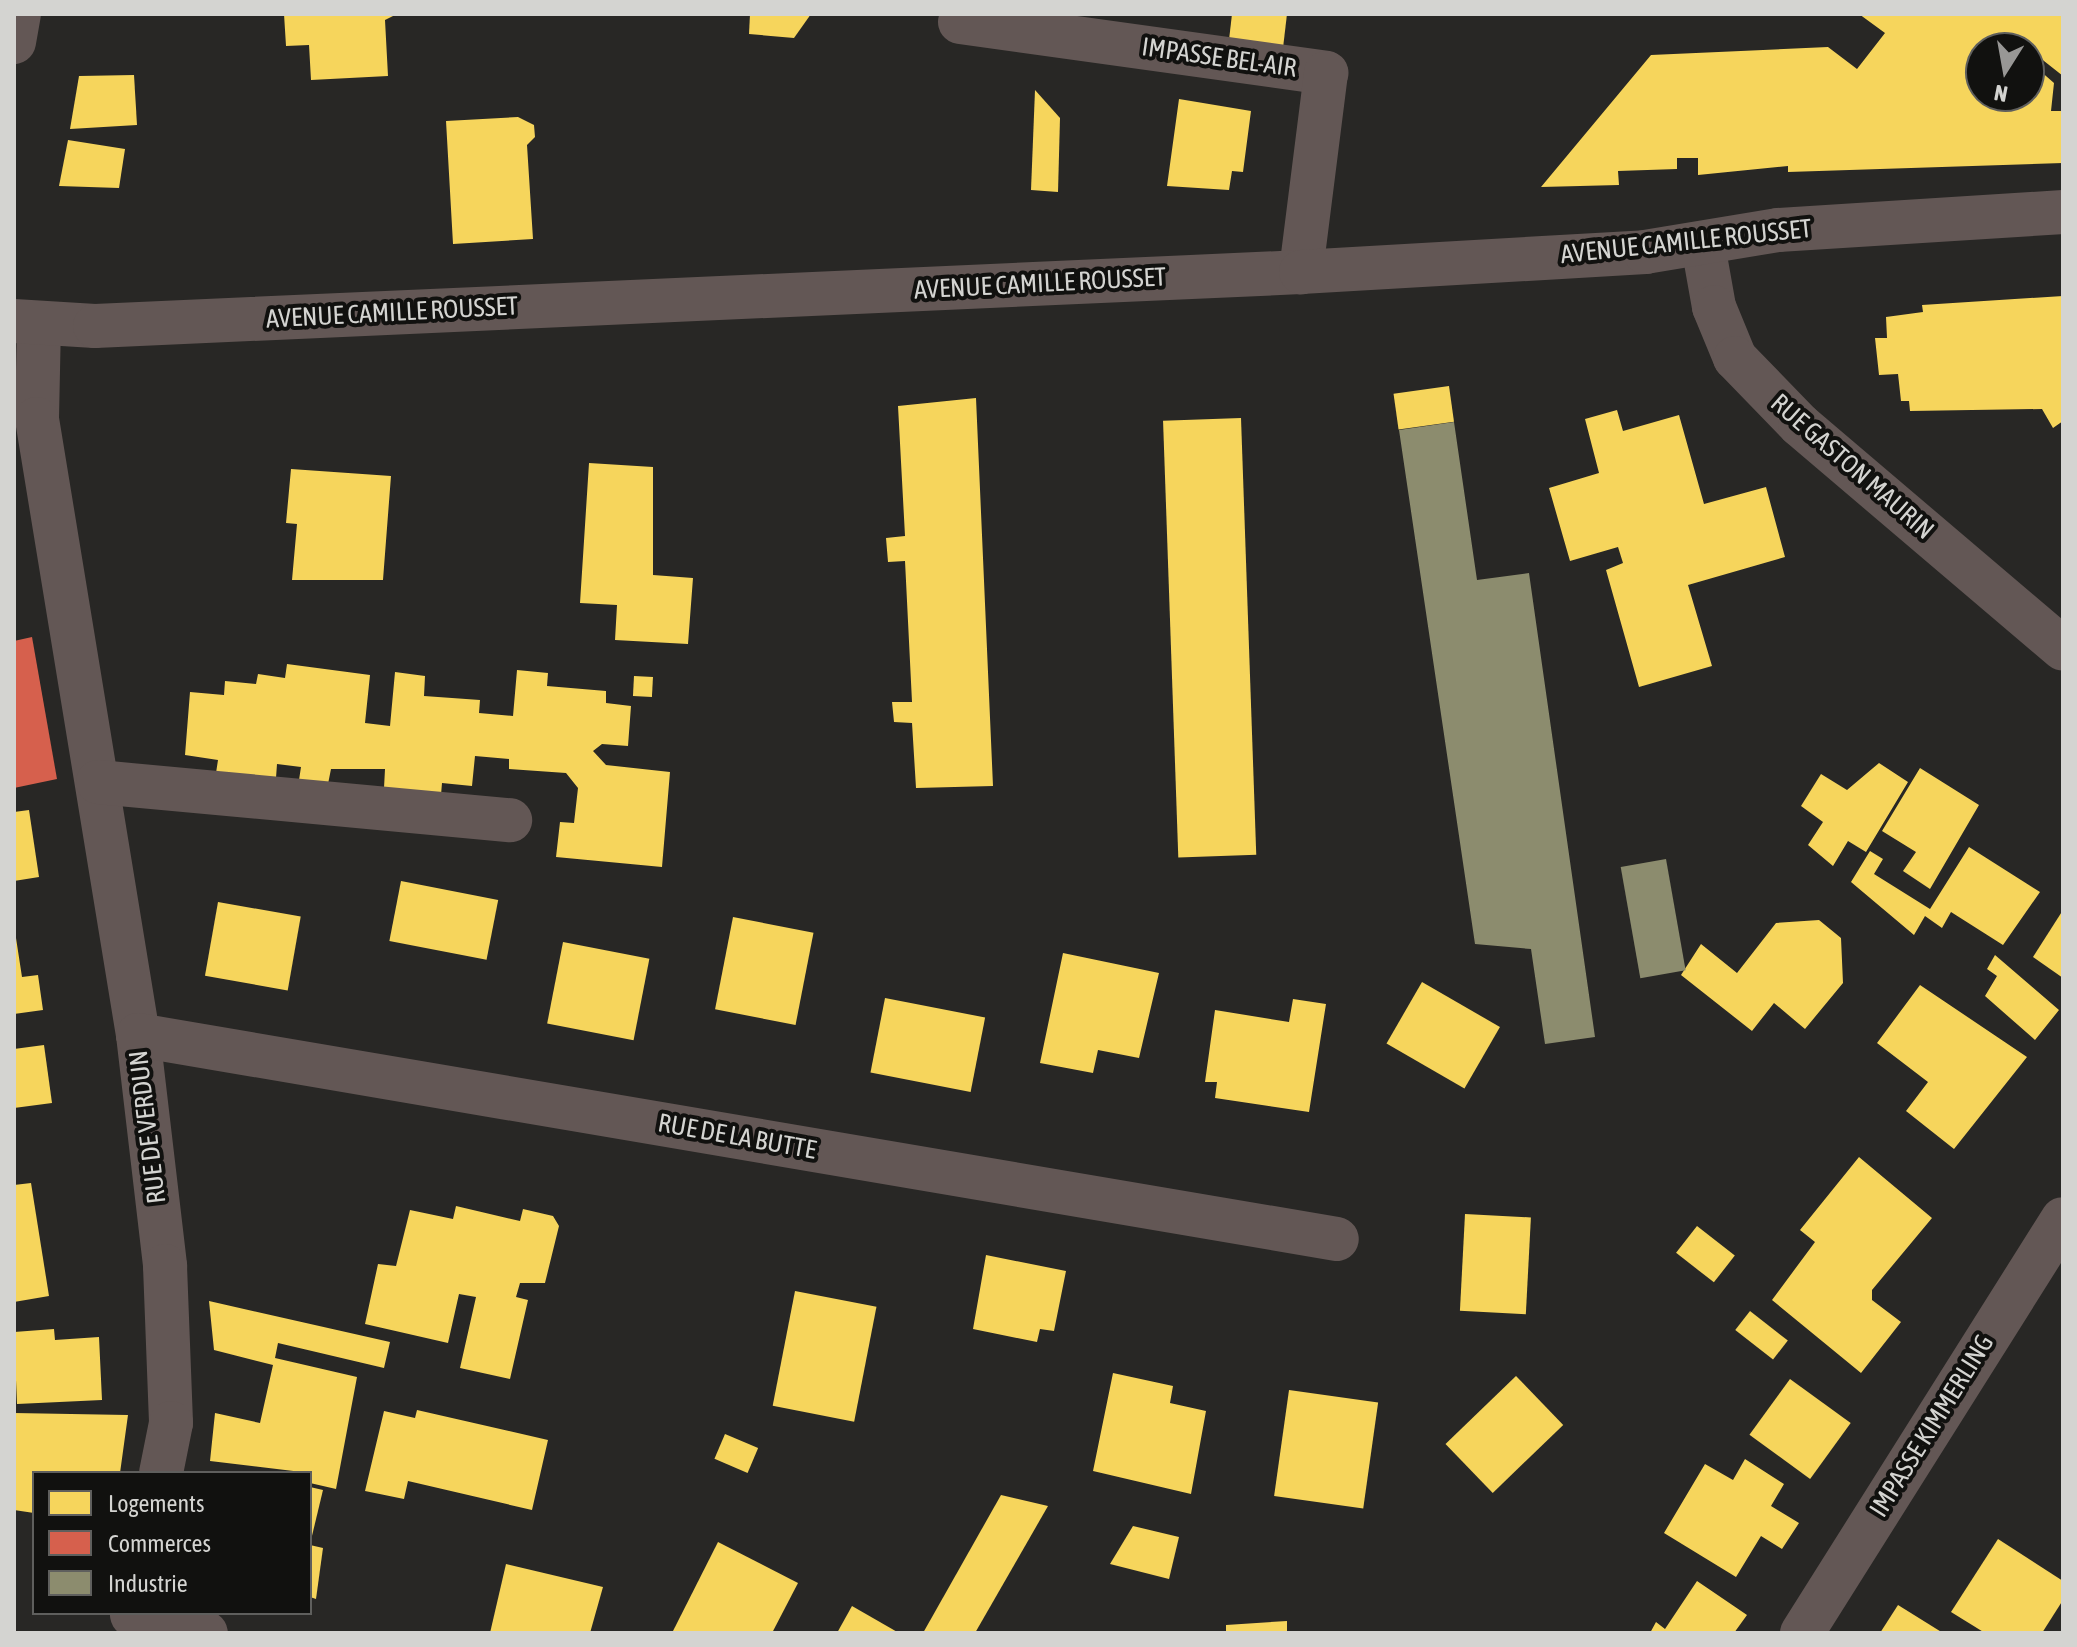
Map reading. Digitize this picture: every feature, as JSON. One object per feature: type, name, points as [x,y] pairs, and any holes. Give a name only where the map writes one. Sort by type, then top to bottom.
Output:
[{"type":"street","points":[[14,42],[19,14]]},
{"type":"street","name":"IMPASSE BEL-AIR","points":[[960,22],[1326,73],[1301,272]]},
{"type":"street","name":"AVENUE CAMILLE ROUSSET","points":[[26,322],[95,326],[1301,272],[1703,245],[1778,230],[2063,212]]},
{"type":"street","name":"RUE GASTON MAURIN","points":[[1703,245],[1714,307],[1735,358],[1800,425],[2063,649]]},
{"type":"street","name":"RUE DE VERDUN","points":[[26,322],[37,419],[138,1035],[165,1266],[171,1423],[161,1471]]},
{"type":"street","points":[[98,782],[510,820]]},
{"type":"street","name":"RUE DE LA BUTTE","points":[[138,1035],[1337,1239]]},
{"type":"street","name":"IMPASSE KIMMERLING","points":[[1802,1633],[2063,1219]]},
{"type":"street","points":[[130,1620],[206,1633]]},
{"type":"building: Logements","points":[[284,14],[397,14],[385,20],[388,76],[311,80],[309,45],[286,46]]},
{"type":"building: Logements","points":[[750,14],[811,14],[794,38],[749,34]]},
{"type":"building: Logements","points":[[1232,14],[1287,14],[1283,48],[1229,40]]},
{"type":"building: Logements","points":[[1859,14],[2063,14],[2063,76],[2045,62],[2045,32],[1965,32],[1965,112],[2045,112],[2045,75],[2054,83],[2051,111],[2063,111],[2063,163],[1788,172],[1788,166],[1698,175],[1698,158],[1677,158],[1677,169],[1618,171],[1619,185],[1541,187],[1651,55],[1828,47],[1857,69],[1885,33]]},
{"type":"building: Logements","points":[[134,75],[137,125],[70,129],[79,76]]},
{"type":"building: Logements","points":[[1035,90],[1060,118],[1058,192],[1031,190]]},
{"type":"building: Logements","points":[[1179,99],[1251,111],[1243,172],[1232,171],[1229,190],[1167,186]]},
{"type":"building: Logements","points":[[518,117],[534,125],[535,137],[527,145],[533,239],[453,244],[446,121]]},
{"type":"building: Logements","points":[[68,140],[125,149],[119,188],[59,186]]},
{"type":"building: Logements","points":[[2063,296],[2063,421],[2053,428],[2042,409],[1910,411],[1909,401],[1901,401],[1898,374],[1879,375],[1875,338],[1887,338],[1886,317],[1923,312],[1922,305]]},
{"type":"building: Logements","points":[[1449,386],[1454,422],[1399,429],[1394,394]]},
{"type":"building: Logements","points":[[976,398],[993,786],[916,788],[912,723],[894,722],[892,702],[912,702],[905,561],[888,562],[886,538],[905,536],[898,406]]},
{"type":"building: Logements","points":[[1617,410],[1623,431],[1679,415],[1704,504],[1766,487],[1785,557],[1688,585],[1712,666],[1639,687],[1606,570],[1623,563],[1618,547],[1570,561],[1549,488],[1599,473],[1585,419]]},
{"type":"building: Logements","points":[[1241,418],[1256,855],[1178,857],[1163,421]]},
{"type":"building: Logements","points":[[589,463],[653,467],[653,575],[693,578],[688,644],[615,640],[617,605],[580,603]]},
{"type":"building: Logements","points":[[291,469],[391,476],[383,580],[292,580],[297,524],[286,523]]},
{"type":"building: Logements","points":[[287,664],[370,675],[365,723],[390,726],[395,672],[425,676],[424,696],[480,700],[479,713],[513,716],[517,670],[548,673],[547,686],[606,691],[606,703],[631,706],[628,746],[602,744],[593,751],[606,765],[670,772],[662,867],[556,857],[560,822],[574,823],[578,788],[566,773],[509,769],[509,759],[475,756],[472,786],[442,783],[441,795],[384,788],[385,769],[331,769],[328,784],[299,780],[301,767],[277,764],[276,778],[216,773],[218,760],[185,755],[190,692],[224,695],[225,681],[256,684],[258,674],[285,678]]},
{"type":"building: Logements","points":[[634,676],[653,677],[652,697],[633,696]]},
{"type":"building: Logements","points":[[1879,763],[1908,782],[1866,852],[1848,841],[1833,866],[1808,845],[1823,822],[1801,806],[1821,774],[1847,790]]},
{"type":"building: Logements","points":[[1920,768],[1979,805],[1930,889],[1903,871],[1916,852],[1882,831]]},
{"type":"building: Logements","points":[[29,810],[39,877],[14,881],[14,812]]},
{"type":"building: Logements","points":[[1969,847],[2040,892],[2003,945],[1951,912],[1942,928],[1925,916],[1914,935],[1851,882],[1870,851],[1883,859],[1874,874],[1930,909]]},
{"type":"building: Logements","points":[[401,881],[498,900],[487,960],[389,941]]},
{"type":"building: Logements","points":[[218,902],[301,917],[288,990],[205,976]]},
{"type":"building: Logements","points":[[2063,910],[2063,978],[2033,957]]},
{"type":"building: Logements","points":[[733,917],[813,933],[796,1025],[715,1009]]},
{"type":"building: Logements","points":[[1819,920],[1841,938],[1843,983],[1805,1029],[1774,1003],[1752,1031],[1681,975],[1701,944],[1737,973],[1776,923]]},
{"type":"building: Logements","points":[[16,938],[22,977],[38,975],[43,1010],[14,1014]]},
{"type":"building: Logements","points":[[563,942],[649,959],[634,1040],[547,1023]]},
{"type":"building: Logements","points":[[1063,953],[1159,973],[1139,1058],[1098,1050],[1093,1073],[1040,1063]]},
{"type":"building: Logements","points":[[1995,955],[2059,1010],[2035,1040],[1985,996],[1997,976],[1987,969]]},
{"type":"building: Logements","points":[[1422,982],[1500,1027],[1464,1088],[1386,1043]]},
{"type":"building: Logements","points":[[1920,985],[2027,1057],[1954,1149],[1906,1111],[1928,1082],[1877,1043]]},
{"type":"building: Logements","points":[[885,998],[985,1017],[971,1092],[870,1073]]},
{"type":"building: Logements","points":[[1293,999],[1326,1004],[1309,1112],[1215,1098],[1217,1082],[1205,1082],[1215,1010],[1289,1022]]},
{"type":"building: Logements","points":[[44,1045],[52,1103],[14,1108],[14,1049]]},
{"type":"building: Logements","points":[[1859,1157],[1932,1218],[1872,1290],[1872,1300],[1901,1322],[1861,1373],[1772,1300],[1815,1242],[1800,1230]]},
{"type":"building: Logements","points":[[31,1183],[49,1296],[14,1302],[14,1185]]},
{"type":"building: Logements","points":[[456,1206],[520,1221],[523,1209],[553,1216],[559,1226],[545,1283],[520,1283],[516,1297],[528,1300],[510,1379],[460,1368],[476,1297],[459,1294],[448,1343],[365,1324],[378,1264],[396,1266],[410,1210],[453,1219]]},
{"type":"building: Logements","points":[[1465,1214],[1531,1217],[1526,1314],[1460,1311]]},
{"type":"building: Logements","points":[[1697,1226],[1735,1256],[1714,1282],[1676,1253]]},
{"type":"building: Logements","points":[[986,1255],[1066,1271],[1054,1331],[1040,1329],[1037,1342],[973,1329]]},
{"type":"building: Logements","points":[[795,1291],[876,1307],[854,1422],[773,1406]]},
{"type":"building: Logements","points":[[209,1301],[390,1342],[384,1368],[278,1343],[275,1358],[357,1377],[336,1489],[312,1483],[312,1471],[210,1461],[215,1413],[260,1423],[273,1365],[214,1350]]},
{"type":"building: Logements","points":[[1750,1311],[1788,1341],[1773,1359],[1735,1330]]},
{"type":"building: Logements","points":[[54,1329],[55,1340],[99,1337],[102,1400],[17,1404],[14,1332]]},
{"type":"building: Logements","points":[[1113,1373],[1173,1386],[1170,1403],[1206,1411],[1191,1494],[1093,1471]]},
{"type":"building: Logements","points":[[1516,1376],[1563,1425],[1493,1493],[1446,1444]]},
{"type":"building: Logements","points":[[1790,1379],[1851,1423],[1810,1479],[1749,1435]]},
{"type":"building: Logements","points":[[1289,1390],[1378,1403],[1363,1508],[1274,1496]]},
{"type":"building: Logements","points":[[417,1410],[548,1440],[532,1510],[408,1481],[404,1499],[365,1491],[384,1411],[415,1418]]},
{"type":"building: Logements","points":[[14,1413],[128,1415],[120,1471],[32,1471],[32,1513],[14,1510]]},
{"type":"building: Logements","points":[[725,1434],[758,1448],[748,1473],[714,1459]]},
{"type":"building: Logements","points":[[1745,1459],[1784,1484],[1771,1506],[1799,1523],[1782,1549],[1761,1536],[1736,1577],[1664,1533],[1705,1464],[1733,1480]]},
{"type":"building: Logements","points":[[312,1487],[323,1490],[312,1536]]},
{"type":"building: Logements","points":[[1001,1495],[1048,1506],[975,1633],[923,1633]]},
{"type":"building: Logements","points":[[1133,1526],[1179,1537],[1169,1579],[1110,1564]]},
{"type":"building: Logements","points":[[1998,1539],[2063,1581],[2063,1600],[2042,1633],[1985,1633],[1951,1612]]},
{"type":"building: Logements","points":[[718,1542],[798,1583],[772,1633],[672,1633]]},
{"type":"building: Logements","points":[[312,1545],[323,1548],[316,1599],[312,1598]]},
{"type":"building: Logements","points":[[506,1564],[603,1587],[590,1633],[490,1633]]},
{"type":"building: Logements","points":[[1697,1581],[1747,1615],[1734,1633],[1650,1633],[1656,1622],[1665,1629]]},
{"type":"building: Logements","points":[[1898,1605],[1943,1633],[1880,1633]]},
{"type":"building: Logements","points":[[852,1606],[899,1633],[837,1633]]},
{"type":"building: Logements","points":[[1287,1621],[1287,1633],[1226,1633],[1226,1625]]},
{"type":"building: Commerces","points":[[32,637],[57,779],[14,788],[14,641]]},
{"type":"building: Industrie","points":[[1454,422],[1477,580],[1529,573],[1595,1037],[1545,1044],[1531,949],[1475,944],[1399,430]]},
{"type":"building: Industrie","points":[[1666,859],[1686,970],[1640,978],[1621,867]]}]
